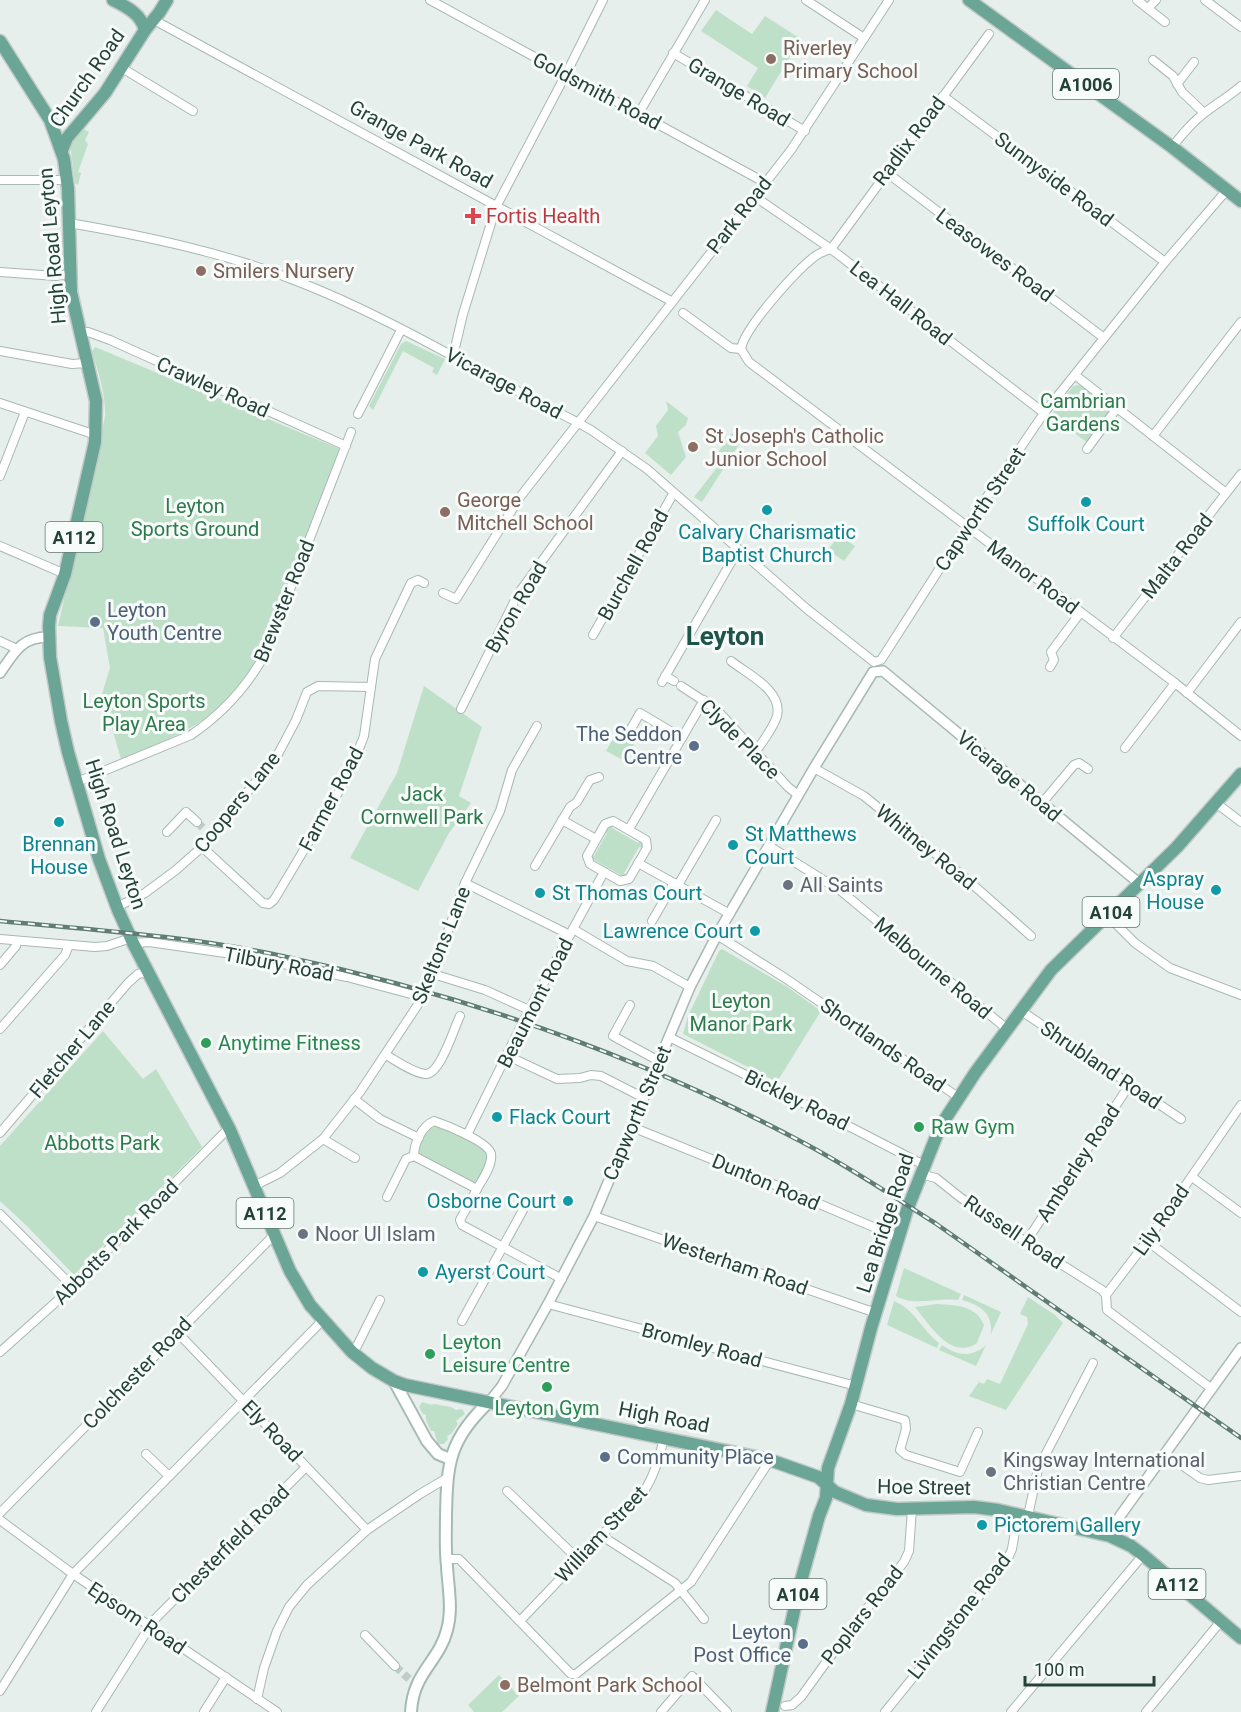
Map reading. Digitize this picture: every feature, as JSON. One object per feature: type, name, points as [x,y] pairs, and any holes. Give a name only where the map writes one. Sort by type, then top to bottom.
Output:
[{"type":"main road","points":[[113,0],[132,10],[143,12],[149,11],[166,0]]},
{"type":"main road","name":"Church Road","points":[[62,150],[67,138],[105,93],[166,0]]},
{"type":"main road","name":"A1006","points":[[969,0],[1172,147],[1241,201]]},
{"type":"main road","points":[[132,10],[143,23],[145,30]]},
{"type":"main road","name":"High Road Leyton","points":[[0,41],[50,120],[62,150],[67,180],[71,292],[96,401],[96,435],[65,574],[50,615],[48,637],[61,721],[99,859],[132,940],[230,1130],[274,1235],[300,1289],[323,1320],[352,1352],[372,1368],[394,1381],[417,1388],[490,1401]]},
{"type":"main road","points":[[50,120],[62,126],[78,124]]},
{"type":"main road","name":"Lea Bridge Road","points":[[772,1712],[799,1588],[826,1498],[828,1469],[851,1404],[899,1238],[922,1169],[940,1127],[958,1097],[1051,970],[1177,847],[1241,774]]},
{"type":"main road","points":[[394,1381],[426,1441],[438,1454],[450,1459]]},
{"type":"main road","points":[[409,1406],[417,1388]]},
{"type":"main road","points":[[411,1712],[415,1679],[441,1646],[450,1612],[446,1559],[447,1478],[450,1459],[462,1432],[490,1401]]},
{"type":"main road","name":"High Road","points":[[490,1401],[770,1460],[809,1472],[826,1483]]},
{"type":"main road","name":"Hoe Street","points":[[826,1483],[835,1492],[867,1505],[882,1508],[974,1507],[1022,1515],[1110,1536],[1131,1546],[1143,1555],[1241,1638]]},
{"type":"street","name":"Goldsmith Road","points":[[430,0],[764,182]]},
{"type":"street","points":[[453,356],[463,314],[496,207],[603,0]]},
{"type":"street","points":[[639,113],[705,0]]},
{"type":"street","points":[[806,0],[864,38]]},
{"type":"street","name":"Park Road","points":[[579,423],[671,301],[805,131],[889,0]]},
{"type":"street","points":[[1137,0],[1165,22]]},
{"type":"street","points":[[1148,8],[1156,0]]},
{"type":"street","points":[[1205,0],[1241,27]]},
{"type":"street","name":"Grange Park Road","points":[[154,20],[671,301]]},
{"type":"street","name":"Radlix Road","points":[[831,249],[989,34]]},
{"type":"street","name":"Grange Road","points":[[673,53],[805,131]]},
{"type":"street","points":[[1153,60],[1173,76],[1177,84],[1204,113]]},
{"type":"street","points":[[1177,84],[1194,62]]},
{"type":"street","points":[[122,68],[193,111]]},
{"type":"street","points":[[1172,147],[1189,126],[1241,86]]},
{"type":"street","name":"Sunnyside Road","points":[[943,96],[1165,262]]},
{"type":"street","name":"Leasowes Road","points":[[886,172],[1104,338]]},
{"type":"street","points":[[0,180],[67,180]]},
{"type":"street","name":"Capworth Street","points":[[490,1401],[502,1386],[562,1279],[594,1216],[690,987],[717,935],[814,768],[967,526],[1044,413],[1165,262],[1226,191]]},
{"type":"street","name":"Lea Hall Road","points":[[754,196],[831,249],[1044,413]]},
{"type":"street","name":"Vicarage Road","points":[[69,224],[139,236],[262,268],[337,297],[579,423],[647,469],[738,550],[1140,884]]},
{"type":"street","points":[[741,349],[745,337],[775,297],[812,259],[831,249]]},
{"type":"street","points":[[0,272],[56,276],[71,274]]},
{"type":"street","name":"Manor Road","points":[[683,313],[730,348],[741,349],[748,362],[1241,736]]},
{"type":"street","points":[[1153,436],[1241,322]]},
{"type":"street","points":[[358,414],[401,330]]},
{"type":"street","name":"Crawley Road","points":[[79,333],[88,332],[110,340],[346,446]]},
{"type":"street","points":[[0,351],[72,364],[87,363]]},
{"type":"street","points":[[1075,375],[1226,493]]},
{"type":"street","points":[[0,403],[96,435]]},
{"type":"street","points":[[1087,449],[1117,408]]},
{"type":"street","points":[[0,476],[25,412]]},
{"type":"street","points":[[443,593],[456,599],[520,497],[579,423]]},
{"type":"street","name":"Brewster Road","points":[[77,782],[190,735],[210,720],[246,685],[265,654],[351,432]]},
{"type":"street","name":"Byron Road","points":[[461,709],[518,594],[622,451]]},
{"type":"street","name":"Malta Road","points":[[1113,638],[1241,474]]},
{"type":"street","name":"Burchell Road","points":[[593,635],[673,494]]},
{"type":"street","points":[[0,546],[65,574]]},
{"type":"street","name":"Clyde Place","points":[[738,550],[664,679],[678,684],[716,709],[755,753],[798,795]]},
{"type":"street","name":"Farmer Road","points":[[202,847],[263,903],[269,904],[274,900],[348,776],[364,736],[375,660],[411,583],[418,580],[424,583]]},
{"type":"street","points":[[1050,667],[1054,660],[1051,652],[1080,613]]},
{"type":"street","points":[[1187,693],[1241,622]]},
{"type":"street","points":[[0,673],[16,649],[33,638],[48,637]]},
{"type":"street","points":[[0,641],[16,649]]},
{"type":"street","points":[[730,661],[770,690],[777,705],[775,721],[755,753]]},
{"type":"street","points":[[1125,748],[1174,683]]},
{"type":"street","name":"Coopers Lane","points":[[117,907],[145,893],[202,847],[208,833],[277,756],[296,720],[307,692],[318,686],[371,687]]},
{"type":"street","points":[[629,829],[704,700]]},
{"type":"street","points":[[627,736],[640,713],[682,738]]},
{"type":"street","name":"Skeltons Lane","points":[[254,1186],[280,1173],[323,1139],[386,1054],[422,997],[433,974],[465,883],[500,811],[512,770],[537,726]]},
{"type":"street","points":[[1042,803],[1074,765],[1079,763],[1088,769]]},
{"type":"street","name":"Whitney Road","points":[[814,768],[864,796],[963,876],[1030,936]]},
{"type":"street","points":[[535,866],[570,807],[577,802],[590,780],[599,777]]},
{"type":"street","points":[[1216,803],[1241,822]]},
{"type":"street","points":[[167,832],[186,812],[197,822]]},
{"type":"street","points":[[562,820],[596,839]]},
{"type":"street","points":[[652,921],[716,820]]},
{"type":"street","points":[[613,821],[646,840],[647,848],[629,879],[620,881],[590,864],[587,856],[596,839],[605,824],[613,821]]},
{"type":"street","name":"Melbourne Road","points":[[770,846],[840,891],[1007,1029]]},
{"type":"street","points":[[638,863],[730,914]]},
{"type":"street","name":"Beaumont Road","points":[[467,1136],[529,1010],[604,872]]},
{"type":"street","points":[[465,883],[571,932],[627,961],[652,966],[690,987]]},
{"type":"street","points":[[1107,915],[1135,943],[1170,968],[1241,995]]},
{"type":"street","name":"Shortlands Road","points":[[717,935],[785,978],[958,1097]]},
{"type":"street","name":"Tilbury Road","points":[[0,939],[100,947],[132,940],[158,943],[239,955],[346,976],[422,997]]},
{"type":"street","points":[[0,965],[16,946],[17,941]]},
{"type":"street","points":[[0,1029],[65,955],[69,945]]},
{"type":"street","name":"Fletcher Lane","points":[[0,1133],[128,983],[138,975],[148,972]]},
{"type":"street","points":[[433,974],[485,990],[529,1010]]},
{"type":"street","points":[[630,1005],[613,1036],[659,1061]]},
{"type":"street","name":"Shrubland Road","points":[[1020,1010],[1181,1119]]},
{"type":"street","points":[[386,1054],[421,1073],[431,1074],[447,1048],[460,1016]]},
{"type":"street","name":"Bickley Road","points":[[669,1037],[829,1116],[922,1169]]},
{"type":"street","points":[[508,1056],[557,1079],[601,1076],[644,1098]]},
{"type":"street","name":"Amberley Road","points":[[1026,1242],[1130,1084]]},
{"type":"street","points":[[354,1099],[380,1119],[419,1138]]},
{"type":"street","name":"Lily Road","points":[[1106,1294],[1147,1241],[1240,1106]]},
{"type":"street","points":[[414,1156],[414,1148],[419,1138],[427,1124],[434,1121],[486,1146],[491,1153],[490,1163],[460,1220],[462,1225],[562,1279]]},
{"type":"street","name":"Dunton Road","points":[[632,1127],[899,1238]]},
{"type":"street","name":"Abbotts Park Road","points":[[0,1352],[72,1286],[225,1132],[230,1130]]},
{"type":"street","points":[[323,1139],[355,1158]]},
{"type":"street","points":[[387,1197],[406,1159],[414,1156],[477,1189]]},
{"type":"street","name":"Russell Road","points":[[922,1169],[1026,1242],[1106,1294]]},
{"type":"street","points":[[1192,1177],[1241,1213]]},
{"type":"street","points":[[462,1321],[524,1210]]},
{"type":"street","points":[[0,1215],[72,1286]]},
{"type":"street","name":"Westerham Road","points":[[594,1216],[876,1313]]},
{"type":"street","name":"Colchester Road","points":[[0,1513],[274,1235]]},
{"type":"street","points":[[1147,1241],[1241,1312]]},
{"type":"street","points":[[1106,1294],[1107,1310],[1212,1389]]},
{"type":"street","points":[[352,1352],[381,1300]]},
{"type":"street","name":"Bromley Road","points":[[548,1304],[856,1386]]},
{"type":"street","points":[[0,1691],[73,1574],[323,1320]]},
{"type":"street","name":"Ely Road","points":[[177,1332],[367,1530]]},
{"type":"street","points":[[1110,1536],[1120,1516],[1165,1453],[1212,1389],[1237,1360],[1241,1348]]},
{"type":"street","name":"Livingstone Road","points":[[885,1712],[1005,1563],[1012,1549],[1038,1469],[1093,1363]]},
{"type":"street","points":[[851,1404],[905,1420],[906,1429],[900,1450],[906,1455],[960,1472],[978,1432]]},
{"type":"street","name":"William Street","points":[[520,1621],[649,1484],[664,1437]]},
{"type":"street","points":[[1165,1453],[1200,1478],[1208,1480],[1241,1476]]},
{"type":"street","points":[[146,1454],[169,1476]]},
{"type":"street","points":[[446,1559],[459,1559],[571,1674],[576,1674],[692,1582],[770,1460]]},
{"type":"street","name":"Chesterfield Road","points":[[96,1712],[154,1620],[306,1467]]},
{"type":"street","points":[[257,1699],[264,1668],[277,1631],[289,1607],[307,1585],[367,1530],[447,1478]]},
{"type":"street","points":[[507,1491],[579,1560]]},
{"type":"street","name":"Poplars Road","points":[[785,1707],[792,1705],[801,1697],[848,1632],[904,1562],[909,1551],[912,1509]]},
{"type":"street","name":"Epsom Road","points":[[0,1520],[73,1574],[277,1712]]},
{"type":"street","points":[[602,1536],[675,1583],[704,1619]]},
{"type":"street","points":[[1011,1712],[1143,1555]]},
{"type":"street","points":[[1146,1712],[1221,1621]]},
{"type":"street","points":[[365,1635],[395,1666]]},
{"type":"street","points":[[661,1712],[692,1676],[723,1711]]},
{"type":"street","points":[[204,1712],[226,1677]]},
{"type":"green space","points":[[716,10],[752,34],[765,16],[801,39],[765,98],[747,86],[758,68],[701,31]]},
{"type":"green space","points":[[84,129],[89,132],[85,140],[88,144],[78,172],[81,173],[78,185],[75,183],[70,144]]},
{"type":"green space","points":[[406,341],[445,359],[437,375],[432,372],[434,368],[403,351],[373,410],[369,406],[401,344]]},
{"type":"green space","name":"Leyton Sports Ground","points":[[95,347],[340,449],[258,658],[247,675],[235,691],[206,718],[176,736],[121,759],[102,694],[110,668],[103,628],[58,626],[105,417],[103,392],[92,351]]},
{"type":"green space","name":"Cambrian Gardens","points":[[1078,385],[1113,410],[1088,443],[1051,416],[1073,386]]},
{"type":"green space","points":[[666,401],[688,418],[686,425],[678,432],[686,457],[671,475],[645,453],[658,436],[656,426],[668,410]]},
{"type":"green space","points":[[732,433],[742,440],[702,502],[694,497],[719,465],[715,462],[718,457],[716,455]]},
{"type":"green space","points":[[839,535],[855,546],[844,561],[828,550]]},
{"type":"green space","name":"Jack Cornwell Park","points":[[424,686],[482,727],[459,796],[471,803],[449,833],[418,891],[350,858],[397,773]]},
{"type":"green space","points":[[617,732],[635,743],[625,761],[606,751]]},
{"type":"green space","points":[[612,825],[612,828],[638,843],[640,841],[643,845],[642,848],[639,847],[624,873],[627,875],[622,878],[621,875],[594,860],[591,861],[591,855],[594,856],[607,833],[604,831],[607,826]]},
{"type":"green space","name":"Leyton Manor Park","points":[[722,949],[786,986],[821,1011],[777,1082],[683,1034],[688,1016]]},
{"type":"green space","name":"Abbotts Park","points":[[103,1031],[143,1079],[156,1069],[202,1147],[74,1275],[0,1201],[0,1146]]},
{"type":"green space","points":[[434,1121],[467,1135],[491,1153],[477,1189],[414,1156],[419,1138]]},
{"type":"green space","points":[[904,1268],[961,1294],[958,1300],[911,1301],[896,1296]]},
{"type":"green space","points":[[964,1295],[1001,1312],[991,1334],[987,1315],[980,1307],[962,1300]]},
{"type":"green space","points":[[1028,1297],[1063,1323],[1006,1410],[969,1396],[979,1382],[984,1384],[987,1379],[1000,1384],[1028,1324],[1027,1317],[1020,1314]]},
{"type":"green space","points":[[894,1301],[908,1310],[939,1343],[937,1348],[887,1325]]},
{"type":"green space","points":[[937,1304],[958,1306],[976,1314],[984,1325],[977,1343],[967,1347],[950,1344],[934,1331],[915,1307]]},
{"type":"green space","points":[[942,1345],[959,1353],[970,1354],[986,1345],[976,1366],[939,1350]]},
{"type":"green space","points":[[422,1402],[456,1410],[462,1409],[465,1414],[456,1421],[458,1424],[447,1436],[448,1439],[444,1444],[438,1444],[434,1431],[431,1431],[426,1415],[419,1407]]},
{"type":"green space","points":[[499,1675],[519,1696],[502,1712],[474,1712],[468,1705]]},
{"type":"tunnel","points":[[197,822],[205,830]]},
{"type":"tunnel","points":[[395,1666],[409,1679]]},
{"type":"railway","points":[[0,921],[142,934],[212,943],[282,956],[416,989],[483,1009],[614,1055],[741,1111],[802,1142],[886,1191],[1241,1438]]},
{"type":"place","name":"Riverley Primary School","points":[[771,59]]},
{"type":"place","name":"Fortis Health","points":[[473,216]]},
{"type":"place","name":"Smilers Nursery","points":[[201,271]]},
{"type":"place","name":"St Joseph's Catholic Junior School","points":[[693,447]]},
{"type":"place","name":"Suffolk Court","points":[[1086,502]]},
{"type":"place","name":"Calvary Charismatic Baptist Church","points":[[767,510]]},
{"type":"place","name":"George Mitchell School","points":[[445,512]]},
{"type":"place","name":"Leyton Youth Centre","points":[[95,622]]},
{"type":"place","name":"The Seddon Centre","points":[[694,746]]},
{"type":"place","name":"Brennan House","points":[[59,822]]},
{"type":"place","name":"St Matthews Court","points":[[733,845]]},
{"type":"place","name":"All Saints","points":[[788,885]]},
{"type":"place","name":"Aspray House","points":[[1216,890]]},
{"type":"place","name":"St Thomas Court","points":[[540,893]]},
{"type":"place","name":"Lawrence Court","points":[[755,931]]},
{"type":"place","name":"Anytime Fitness","points":[[206,1043]]},
{"type":"place","name":"Flack Court","points":[[497,1117]]},
{"type":"place","name":"Raw Gym","points":[[919,1127]]},
{"type":"place","name":"Osborne Court","points":[[568,1201]]},
{"type":"place","name":"Noor Ul Islam","points":[[303,1234]]},
{"type":"place","name":"Ayerst Court","points":[[423,1272]]},
{"type":"place","name":"Leyton Leisure Centre","points":[[430,1354]]},
{"type":"place","name":"Leyton Gym","points":[[547,1387]]},
{"type":"place","name":"Community Place","points":[[605,1457]]},
{"type":"place","name":"Kingsway International Christian Centre","points":[[991,1472]]},
{"type":"place","name":"Pictorem Gallery","points":[[982,1525]]},
{"type":"place","name":"Leyton Post Office","points":[[803,1644]]},
{"type":"place","name":"Belmont Park School","points":[[505,1685]]},
{"type":"district","name":"Leyton","points":[[725,636]]},
{"type":"park label","name":"Leyton Sports Play Area","points":[[144,712]]}]
